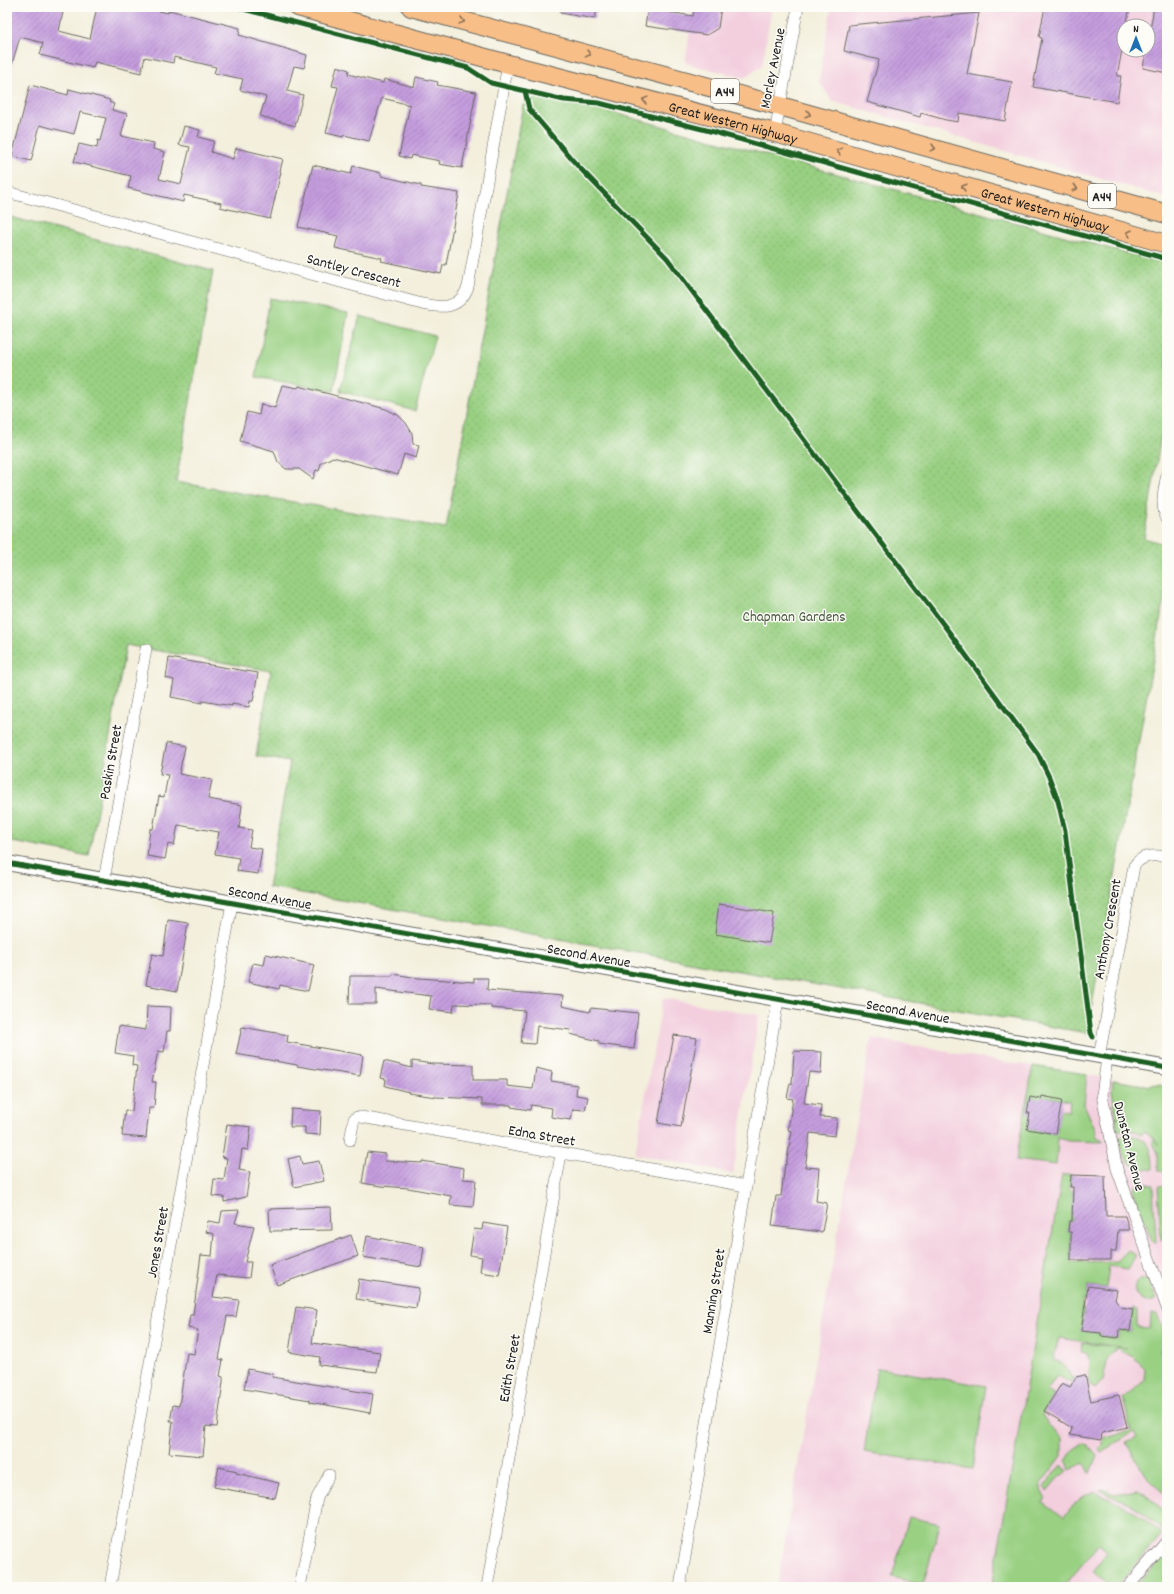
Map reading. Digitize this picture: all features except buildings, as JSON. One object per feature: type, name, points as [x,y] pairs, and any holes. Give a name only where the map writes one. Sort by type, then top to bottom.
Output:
[{"type":"highway","name":"Great Western Highway","points":[[298,7],[775,134],[1167,244]]},
{"type":"highway","name":"Great Western Highway","points":[[411,7],[780,106],[1167,214]]},
{"type":"street","name":"Morley Avenue","points":[[775,134],[798,7]]},
{"type":"street","name":"Santley Crescent","points":[[7,192],[422,304],[446,307],[455,304],[461,299],[468,287],[508,64]]},
{"type":"street","points":[[1167,473],[1163,501],[1164,512],[1167,518]]},
{"type":"street","name":"Paskin Street","points":[[104,880],[146,649]]},
{"type":"street","name":"Anthony Crescent","points":[[1103,1057],[1134,866],[1144,857],[1167,857]]},
{"type":"street","name":"Second Avenue","points":[[7,863],[1167,1068]]},
{"type":"street","name":"Jones Street","points":[[110,1587],[232,903]]},
{"type":"street","name":"Manning Street","points":[[680,1587],[778,1000]]},
{"type":"street","name":"Dunstan Avenue","points":[[1103,1057],[1102,1095],[1117,1169],[1167,1308]]},
{"type":"street","name":"Edna Street","points":[[350,1140],[355,1118],[358,1116],[561,1154],[746,1186]]},
{"type":"street","name":"Edith Street","points":[[488,1587],[561,1154]]},
{"type":"street","points":[[300,1587],[317,1498],[329,1475]]},
{"type":"street","points":[[1128,1587],[1167,1541]]},
{"type":"shaded area","points":[[694,7],[772,7],[762,66],[744,78],[685,63]]},
{"type":"shaded area","points":[[833,7],[1167,7],[1167,198],[832,101],[819,81],[831,9]]},
{"type":"shaded area","points":[[663,998],[759,1015],[733,1174],[635,1154]]},
{"type":"shaded area","points":[[871,1038],[981,1058],[1167,1088],[1167,1587],[777,1587]]},
{"type":"green space","name":"Chapman Gardens","points":[[541,93],[1167,264],[1167,401],[1144,538],[1167,545],[1167,582],[1087,1033],[268,887],[290,762],[256,756],[271,671],[126,645],[89,856],[7,841],[7,216],[213,271],[176,482],[446,528],[523,105]]},
{"type":"green space","points":[[270,298],[348,313],[334,391],[256,377]]},
{"type":"green space","points":[[360,316],[435,336],[415,411],[340,391]]},
{"type":"green space","points":[[1033,1066],[1087,1074],[1084,1104],[1097,1137],[1103,1140],[1103,1142],[1069,1141],[1058,1138],[1056,1165],[1016,1160]],"holes":[[[1042,1096],[1070,1101],[1069,1111],[1060,1110],[1056,1134],[1027,1129],[1037,1123]],[[1030,1097],[1038,1099],[1035,1114],[1027,1113]]]},
{"type":"green space","points":[[1113,1080],[1150,1086],[1150,1084],[1167,1086],[1167,1165],[1164,1158],[1167,1172],[1158,1171],[1158,1153],[1152,1141],[1154,1140],[1159,1145],[1153,1137],[1144,1131],[1142,1134],[1134,1131],[1117,1130],[1115,1117],[1119,1118],[1116,1116],[1112,1090]]},
{"type":"green space","points":[[1125,1135],[1140,1138],[1148,1145],[1152,1156],[1153,1170],[1137,1167],[1128,1162],[1125,1158],[1119,1136]]},
{"type":"green space","points":[[1062,1175],[1071,1175],[1070,1187],[1068,1188],[1070,1191],[1073,1191],[1072,1221],[1069,1221],[1068,1232],[1071,1232],[1071,1263],[1118,1262],[1128,1250],[1136,1255],[1128,1269],[1109,1266],[1106,1288],[1088,1286],[1086,1300],[1083,1300],[1082,1309],[1084,1310],[1081,1331],[1101,1333],[1101,1336],[1118,1338],[1119,1330],[1130,1331],[1133,1308],[1137,1310],[1137,1327],[1150,1328],[1151,1314],[1157,1314],[1163,1329],[1164,1350],[1160,1350],[1167,1366],[1167,1496],[1150,1481],[1126,1443],[1137,1438],[1134,1432],[1101,1452],[1099,1449],[1103,1444],[1104,1437],[1131,1431],[1123,1398],[1144,1381],[1145,1368],[1133,1357],[1117,1348],[1108,1358],[1103,1380],[1096,1388],[1090,1385],[1090,1361],[1086,1353],[1081,1352],[1082,1343],[1127,1348],[1059,1338],[1053,1360],[1061,1363],[1075,1379],[1071,1383],[1057,1375],[1047,1391],[1054,1395],[1042,1415],[1051,1428],[1062,1438],[1062,1456],[1040,1485],[1040,1489],[1046,1498],[1043,1503],[1064,1517],[1077,1501],[1085,1495],[1095,1491],[1098,1494],[1133,1510],[1162,1534],[1117,1587],[1112,1587],[1094,1573],[1094,1569],[1107,1552],[1099,1545],[1063,1587],[992,1587]]},
{"type":"green space","points":[[1141,1183],[1153,1185],[1155,1244],[1152,1241],[1133,1190],[1136,1185]]},
{"type":"green space","points":[[1158,1186],[1167,1187],[1167,1237],[1161,1240]]},
{"type":"green space","points":[[1148,1279],[1156,1298],[1150,1302],[1137,1296],[1135,1290],[1136,1282]]},
{"type":"green space","points":[[877,1368],[986,1386],[973,1469],[864,1452]]},
{"type":"green space","points":[[1083,1443],[1087,1444],[1097,1455],[1090,1473],[1084,1463],[1069,1470],[1066,1461],[1074,1449]]},
{"type":"green space","points":[[1062,1464],[1067,1471],[1058,1478],[1047,1491],[1044,1487]]},
{"type":"green space","points":[[1103,1489],[1114,1494],[1137,1490],[1143,1493],[1167,1513],[1167,1530],[1165,1532],[1140,1510],[1129,1503],[1099,1490]]},
{"type":"green space","points":[[909,1517],[940,1524],[923,1585],[892,1577]]},
{"type":"green space","points":[[1167,1553],[1167,1587],[1136,1587],[1137,1585]]},
{"type":"cycle path","points":[[236,7],[468,68],[491,83],[564,100],[599,103],[710,131],[1167,259]]},
{"type":"cycle path","points":[[525,91],[529,109],[575,163],[667,258],[949,632],[1038,754],[1058,801],[1065,831],[1091,1033],[1093,1037]]},
{"type":"cycle path","points":[[7,863],[1167,1068]]}]
